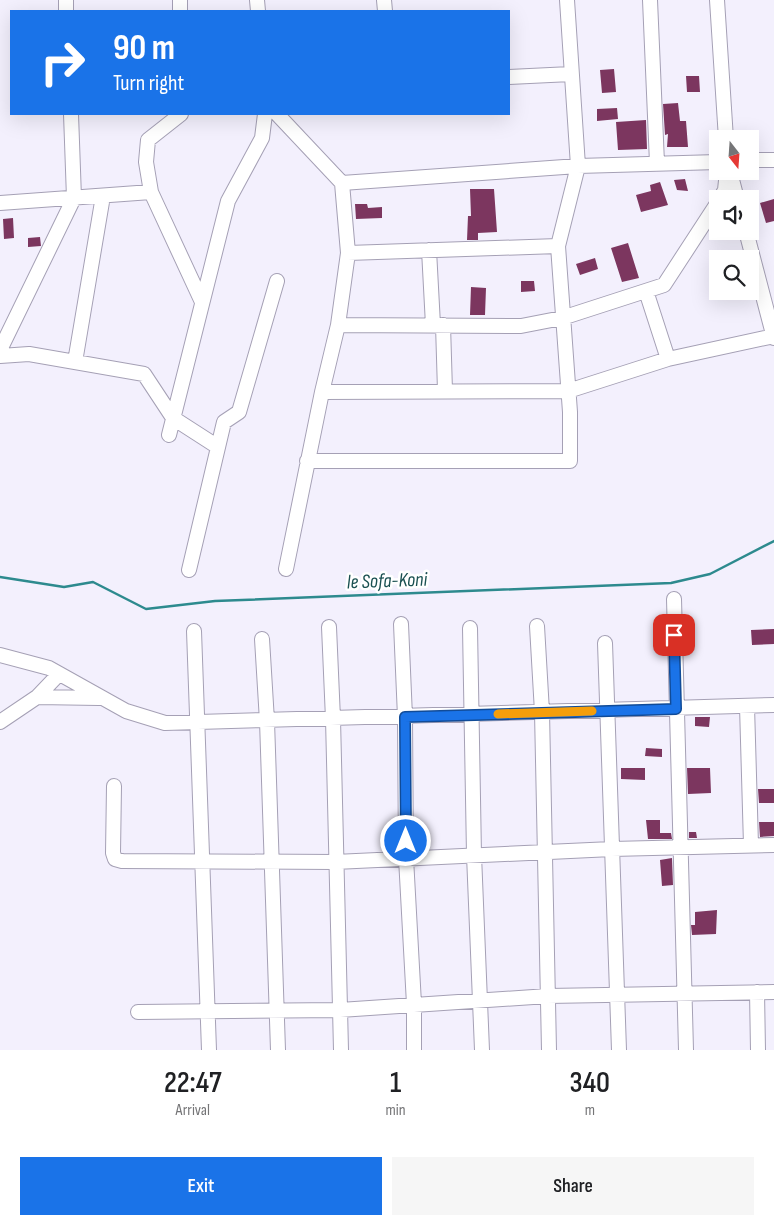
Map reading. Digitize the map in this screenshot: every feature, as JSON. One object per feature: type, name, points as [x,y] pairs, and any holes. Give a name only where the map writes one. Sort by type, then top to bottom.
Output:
[{"type":"street","points":[[307,461],[570,462],[568,390],[558,246],[578,166],[567,0]]},
{"type":"street","points":[[650,0],[657,163]]},
{"type":"street","points":[[717,0],[725,130]]},
{"type":"street","points":[[510,77],[572,74]]},
{"type":"street","points":[[0,350],[74,198],[70,115]]},
{"type":"street","points":[[180,115],[148,140],[146,162],[151,192],[202,302]]},
{"type":"street","points":[[169,435],[228,201],[262,138],[265,115]]},
{"type":"street","points":[[278,115],[342,183],[348,253],[338,325],[307,461],[286,569]]},
{"type":"street","points":[[759,160],[774,160]]},
{"type":"street","points":[[342,183],[578,166],[709,162]]},
{"type":"street","points":[[0,203],[151,192]]},
{"type":"street","points":[[76,362],[103,196]]},
{"type":"street","points":[[338,325],[521,326],[562,318],[664,285],[709,216]]},
{"type":"street","points":[[322,392],[568,390],[668,359],[774,336],[748,240]]},
{"type":"street","points":[[348,253],[558,246]]},
{"type":"street","points":[[429,250],[445,391]]},
{"type":"street","points":[[189,570],[224,422],[239,412],[277,281]]},
{"type":"street","points":[[646,291],[668,359]]},
{"type":"street","points":[[0,356],[30,354],[144,374],[173,418],[218,447]]},
{"type":"street","points":[[674,598],[686,1050]]},
{"type":"street","points":[[401,624],[405,717],[406,858],[414,1004],[414,1050]]},
{"type":"street","points":[[537,626],[542,712],[546,853],[549,1050]]},
{"type":"street","points":[[329,627],[341,1050]]},
{"type":"street","points":[[470,628],[474,855],[482,1050]]},
{"type":"street","points":[[194,631],[209,1050]]},
{"type":"street","points":[[262,639],[267,721],[278,1050]]},
{"type":"street","points":[[605,642],[620,1050]]},
{"type":"street","points":[[0,656],[49,668],[126,711],[165,723],[774,705]]},
{"type":"street","points":[[2,719],[37,697],[59,674]]},
{"type":"street","points":[[37,697],[101,698]]},
{"type":"street","points":[[747,706],[751,846]]},
{"type":"street","points":[[114,786],[113,852],[115,859],[122,861],[202,863],[335,862],[546,853],[612,848],[774,845]]},
{"type":"street","points":[[757,992],[758,1050]]},
{"type":"street","points":[[138,1012],[340,1010],[548,996],[774,992]]},
{"type":"building","points":[[614,69],[616,92],[602,93],[600,70]]},
{"type":"building","points":[[686,76],[699,76],[700,92],[687,92]]},
{"type":"building","points":[[678,103],[680,121],[686,121],[688,147],[667,147],[668,134],[665,135],[663,104]]},
{"type":"building","points":[[617,108],[618,119],[597,121],[597,109]]},
{"type":"building","points":[[646,120],[647,149],[618,150],[616,122]]},
{"type":"building","points":[[685,179],[688,191],[677,190],[674,180]]},
{"type":"building","points":[[660,182],[668,205],[641,212],[636,195],[651,191],[650,185]]},
{"type":"building","points":[[470,189],[494,189],[497,232],[478,233],[478,240],[467,240],[468,216],[471,216]]},
{"type":"building","points":[[774,199],[774,221],[766,223],[760,203]]},
{"type":"building","points":[[355,204],[367,204],[368,208],[382,207],[382,218],[356,219]]},
{"type":"building","points":[[13,218],[14,238],[4,239],[3,219]]},
{"type":"building","points":[[40,237],[41,246],[28,247],[28,238]]},
{"type":"building","points":[[628,243],[639,278],[622,282],[611,248]]},
{"type":"building","points":[[595,258],[598,269],[580,275],[576,264]]},
{"type":"building","points":[[521,281],[534,281],[535,291],[521,292]]},
{"type":"building","points":[[471,287],[486,288],[485,315],[470,315]]},
{"type":"building","points":[[774,629],[774,644],[752,645],[751,630]]},
{"type":"building","points":[[695,717],[710,717],[709,727],[695,726]]},
{"type":"building","points":[[646,748],[662,749],[662,757],[645,756]]},
{"type":"building","points":[[621,768],[645,768],[645,780],[621,779]]},
{"type":"building","points":[[687,768],[710,768],[711,793],[688,794]]},
{"type":"building","points":[[758,789],[774,789],[774,803],[759,803]]},
{"type":"building","points":[[646,820],[660,820],[660,833],[671,833],[672,839],[648,839]]},
{"type":"building","points":[[759,822],[774,822],[774,836],[760,837]]},
{"type":"building","points":[[689,832],[696,832],[697,838],[689,838]]},
{"type":"building","points":[[672,858],[673,885],[662,886],[660,860]]},
{"type":"building","points":[[717,910],[716,934],[692,935],[691,925],[695,925],[695,912]]},
{"type":"waterway","name":"le Sofa-Koni","points":[[0,577],[64,587],[93,582],[146,609],[215,601],[671,583],[710,574],[774,541]]},
{"type":"slow traffic","points":[[498,714],[592,711]]},
{"type":"route","points":[[406,841],[405,717],[676,709],[674,635]]}]
